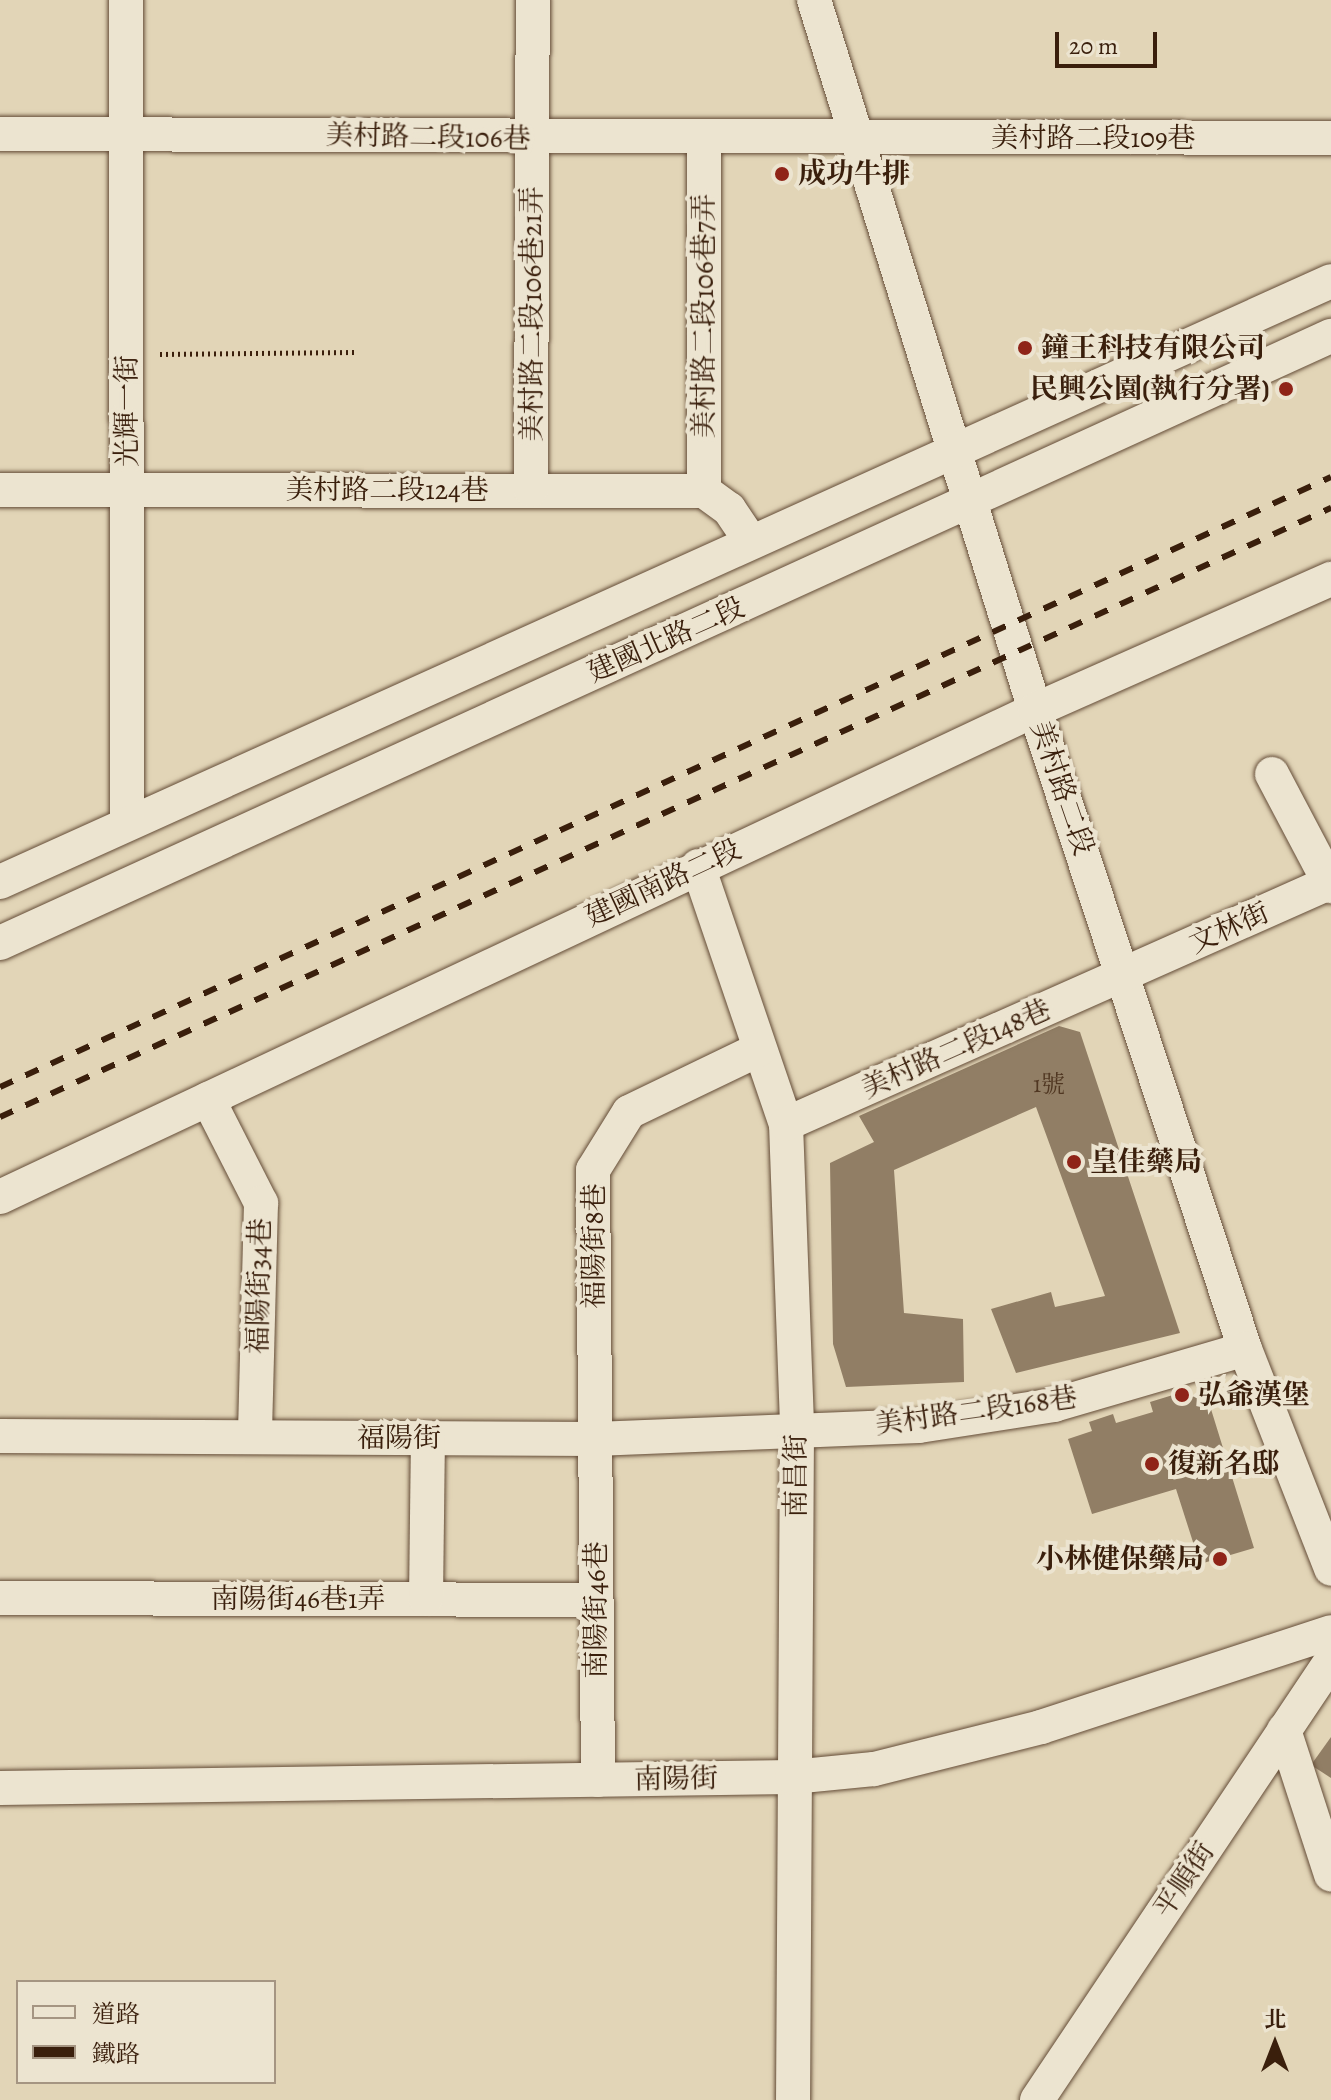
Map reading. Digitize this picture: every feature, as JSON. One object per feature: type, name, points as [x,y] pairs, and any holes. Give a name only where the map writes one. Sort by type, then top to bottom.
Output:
[{"type":"street","name":"光輝一街","points":[[126,0],[127,823]]},
{"type":"street","name":"美村路二段106巷21弄","points":[[531,490],[533,0]]},
{"type":"street","name":"美村路二段","points":[[814,0],[1035,710],[1126,974],[1245,1349],[1331,1569]]},
{"type":"street","name":"美村路二段106巷","points":[[0,134],[704,140],[855,137]]},
{"type":"street","name":"美村路二段109巷","points":[[855,137],[1331,138]]},
{"type":"street","name":"美村路二段106巷7弄","points":[[704,140],[704,491]]},
{"type":"street","name":"建國北路二段","points":[[0,882],[1331,281]]},
{"type":"street","name":"建國北路二段","points":[[0,943],[1331,336]]},
{"type":"street","name":"美村路二段124巷","points":[[0,490],[704,491]]},
{"type":"street","points":[[704,491],[729,509],[751,542]]},
{"type":"street","name":"建國南路二段","points":[[0,1197],[698,866],[1035,710],[1331,579]]},
{"type":"street","points":[[1272,774],[1331,883]]},
{"type":"street","name":"南昌街","points":[[698,866],[786,1124],[797,1431],[792,1777],[793,2100]]},
{"type":"street","name":"文林街","points":[[1126,974],[1331,883]]},
{"type":"street","name":"美村路二段148巷","points":[[786,1124],[1126,974]]},
{"type":"street","name":"福陽街8巷","points":[[595,1439],[593,1170],[629,1112],[760,1049]]},
{"type":"street","name":"福陽街34巷","points":[[208,1099],[261,1203],[255,1437]]},
{"type":"street","name":"美村路二段168巷","points":[[797,1431],[919,1426],[1054,1405],[1245,1349]]},
{"type":"street","name":"福陽街","points":[[0,1436],[595,1439],[797,1431]]},
{"type":"street","points":[[426,1599],[428,1438]]},
{"type":"street","name":"南陽街46巷","points":[[595,1439],[598,1780]]},
{"type":"street","name":"南陽街46巷1弄","points":[[0,1598],[596,1600]]},
{"type":"street","name":"南陽街","points":[[0,1788],[792,1777],[874,1769],[1041,1727],[1331,1632]]},
{"type":"street","name":"平順街","points":[[1037,2100],[1331,1661]]},
{"type":"street","points":[[1284,1730],[1331,1875]]},
{"type":"path","points":[[127,354],[355,352]]},
{"type":"building","points":[[1059,1026],[1080,1032],[1180,1333],[1016,1373],[991,1309],[1051,1292],[1055,1307],[1105,1296],[1036,1107],[894,1170],[904,1313],[963,1319],[964,1382],[846,1387],[833,1344],[830,1163],[874,1142],[859,1116]]},
{"type":"building","name":"復新名邸","points":[[1186,1391],[1188,1398],[1206,1393],[1254,1548],[1200,1564],[1176,1489],[1092,1514],[1068,1439],[1092,1431],[1089,1422],[1113,1414],[1116,1423],[1153,1412],[1150,1402]]},
{"type":"building","points":[[1331,1737],[1331,1778],[1311,1765]]},
{"type":"railway","points":[[0,1087],[1331,477]]},
{"type":"railway","points":[[0,1117],[1331,508]]},
{"type":"place","name":"成功牛排","points":[[782,174]]},
{"type":"place","name":"鐘王科技有限公司","points":[[1025,348]]},
{"type":"place","name":"民興公園(執行分署)","points":[[1286,389]]},
{"type":"place","name":"皇佳藥局","points":[[1074,1162]]},
{"type":"place","name":"弘爺漢堡","points":[[1182,1395]]},
{"type":"place","name":"復新名邸","points":[[1152,1464]]},
{"type":"place","name":"小林健保藥局","points":[[1220,1559]]}]
